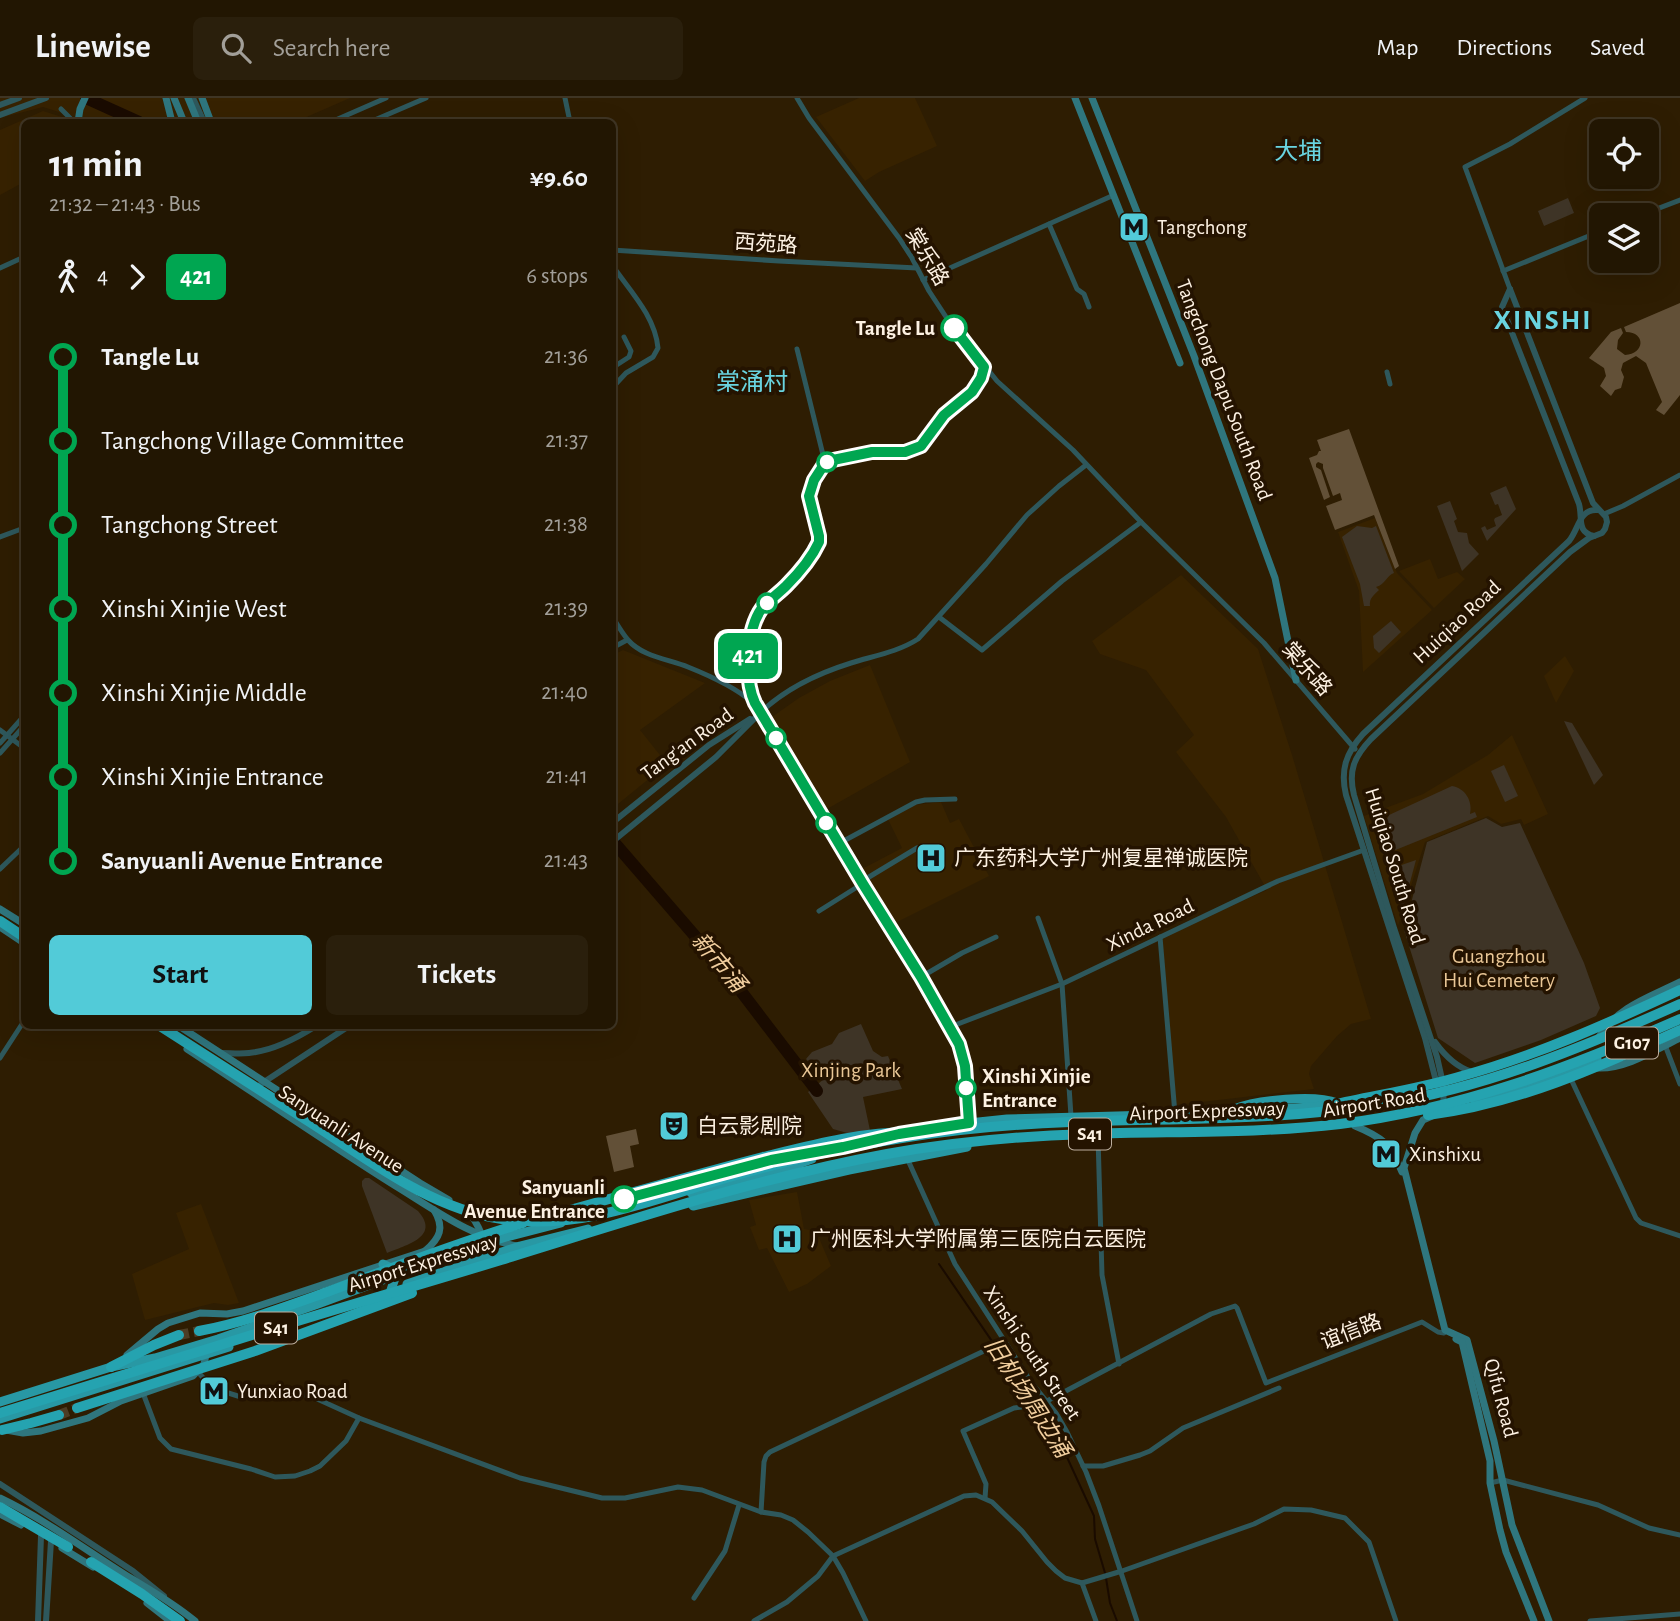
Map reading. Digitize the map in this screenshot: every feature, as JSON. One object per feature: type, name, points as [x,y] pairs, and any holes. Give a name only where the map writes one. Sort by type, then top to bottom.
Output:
[{"type":"highway","points":[[0,921],[21,935]]},
{"type":"highway","points":[[1298,1114],[1334,1104],[1427,1086],[1488,1069],[1594,1030],[1680,990]]},
{"type":"highway","name":"Airport Road","points":[[1175,1114],[1226,1113],[1254,1103],[1306,1098],[1325,1099],[1342,1104],[1441,1089],[1550,1056],[1680,1002]]},
{"type":"highway","name":"Airport Expressway","points":[[165,1029],[419,1191],[461,1209],[499,1219],[549,1222],[598,1215],[815,1155],[950,1131],[1049,1122],[1255,1117],[1387,1104],[1473,1084],[1571,1051],[1680,1002]]},
{"type":"highway","name":"Airport Road","points":[[0,1428],[444,1271],[543,1239],[907,1158],[994,1143],[1098,1137],[1247,1134],[1355,1126],[1442,1110],[1519,1089],[1583,1065],[1680,1020]]},
{"type":"highway","name":"Airport Expressway","points":[[0,1413],[498,1261],[821,1167],[904,1151],[1043,1135],[1256,1130],[1337,1124],[1422,1110],[1507,1087],[1587,1059],[1680,1020]]},
{"type":"highway","points":[[1337,1124],[1438,1114],[1497,1102],[1565,1079],[1680,1030]]},
{"type":"highway","points":[[0,1402],[111,1367],[173,1353],[506,1237],[779,1171],[843,1147],[899,1134],[969,1123],[1071,1116],[1175,1114]]},
{"type":"highway","points":[[199,1331],[241,1322],[497,1231],[676,1180],[801,1147],[857,1136],[889,1132],[950,1131]]},
{"type":"highway","points":[[540,1220],[530,1227],[527,1233],[531,1239],[543,1239]]},
{"type":"highway","points":[[438,1248],[445,1251],[448,1257],[448,1265],[444,1271]]},
{"type":"highway","points":[[77,1408],[279,1343],[498,1261]]},
{"type":"highway","points":[[383,1264],[394,1272],[395,1282],[391,1290]]},
{"type":"highway","points":[[111,1367],[179,1335]]},
{"type":"highway","points":[[0,1428],[58,1415]]},
{"type":"highway","points":[[0,1507],[68,1547]]},
{"type":"highway","points":[[91,1562],[180,1621]]},
{"type":"main road","points":[[78,119],[85,98]]},
{"type":"main road","points":[[166,98],[171,119]]},
{"type":"main road","points":[[172,98],[182,119]]},
{"type":"main road","points":[[188,98],[197,119]]},
{"type":"main road","points":[[202,98],[210,119]]},
{"type":"main road","name":"Tangchong Dapu South Road","points":[[1073,98],[1180,363]]},
{"type":"main road","name":"Tangchong Dapu South Road","points":[[1094,98],[1195,356],[1275,578],[1296,680]]},
{"type":"main road","points":[[0,908],[21,922]]},
{"type":"main road","points":[[0,927],[21,941]]},
{"type":"main road","points":[[1599,1037],[1612,1019],[1623,1010],[1680,982]]},
{"type":"main road","name":"Sanyuanli Avenue","points":[[157,1029],[434,1210],[482,1235],[505,1244],[520,1246]]},
{"type":"main road","name":"Sanyuanli Avenue","points":[[183,1029],[428,1188],[467,1210],[494,1220],[540,1220]]},
{"type":"main road","points":[[1583,1065],[1600,1068],[1615,1066],[1680,1038]]},
{"type":"main road","name":"Qifu Road","points":[[1445,1331],[1404,1168],[1412,1139],[1423,1120],[1458,1106]]},
{"type":"main road","name":"Qifu Road","points":[[1355,1126],[1381,1138],[1401,1169],[1445,1331],[1462,1342],[1490,1461],[1490,1483],[1495,1512],[1506,1552],[1534,1621]]},
{"type":"main road","points":[[111,1367],[158,1329],[174,1321],[206,1312],[227,1314],[243,1311],[383,1264],[482,1235],[757,1163],[843,1147]]},
{"type":"main road","points":[[424,1252],[434,1244],[440,1231],[434,1210]]},
{"type":"main road","points":[[467,1210],[482,1235],[483,1243],[482,1249],[468,1263]]},
{"type":"main road","name":"Qifu Road","points":[[1445,1331],[1467,1340],[1512,1525],[1549,1621]]},
{"type":"main road","points":[[0,1428],[23,1433],[56,1428],[88,1418],[113,1404],[188,1378],[198,1372],[206,1355]]},
{"type":"main road","points":[[0,1498],[36,1517],[168,1599],[195,1621]]},
{"type":"main road","points":[[0,1514],[51,1541],[124,1587],[170,1621]]},
{"type":"main road","points":[[1506,1552],[1520,1547]]},
{"type":"street","points":[[0,105],[19,98]]},
{"type":"street","points":[[0,115],[46,98]]},
{"type":"street","points":[[194,98],[203,119]]},
{"type":"street","points":[[338,119],[386,98]]},
{"type":"street","points":[[377,119],[426,98]]},
{"type":"street","points":[[565,98],[569,119]]},
{"type":"street","name":"棠乐路","points":[[797,98],[899,238],[948,320],[984,367],[1073,450],[1141,522],[1264,643],[1359,753]]},
{"type":"street","points":[[1510,289],[1502,307],[1580,509],[1581,526],[1586,534],[1594,536],[1602,533],[1607,522],[1593,503],[1465,167],[1510,144],[1585,98]]},
{"type":"street","points":[[61,109],[71,119]]},
{"type":"street","points":[[923,280],[1114,195]]},
{"type":"street","points":[[1659,208],[1680,200]]},
{"type":"street","points":[[1049,224],[1077,289],[1083,294],[1089,307]]},
{"type":"street","points":[[1503,271],[1589,236]]},
{"type":"street","name":"西苑路","points":[[616,250],[917,268]]},
{"type":"street","points":[[0,268],[21,258]]},
{"type":"street","points":[[616,271],[650,318],[658,348],[653,357],[626,373],[616,383]]},
{"type":"street","points":[[616,365],[629,357],[631,351],[624,337]]},
{"type":"street","points":[[797,349],[825,463]]},
{"type":"street","points":[[1180,363],[1195,356]]},
{"type":"street","points":[[969,1123],[963,1054],[950,1027],[760,713],[752,697],[748,678],[749,651],[761,610],[796,576],[819,542],[809,496],[814,480],[825,463],[872,452],[905,452],[921,446],[944,415],[972,392],[984,367]]},
{"type":"street","points":[[1387,372],[1390,384]]},
{"type":"street","points":[[760,713],[796,687],[838,667],[907,646],[918,639],[1027,514],[1086,465]]},
{"type":"street","points":[[1581,521],[1588,510],[1601,512],[1623,506],[1680,475]]},
{"type":"street","name":"Huiqiao Road","points":[[1353,747],[1569,541],[1581,521]]},
{"type":"street","points":[[939,617],[982,650],[1062,581],[1141,522]]},
{"type":"street","points":[[0,537],[21,529]]},
{"type":"street","name":"Huiqiao Road","points":[[1359,753],[1570,552],[1594,536]]},
{"type":"street","points":[[616,622],[627,640],[654,656],[689,667],[735,691],[750,700],[760,713]]},
{"type":"street","points":[[616,646],[627,640]]},
{"type":"street","name":"Tang'an Road","points":[[616,819],[709,745],[760,713]]},
{"type":"street","name":"Tang'an Road","points":[[616,839],[716,757],[760,713]]},
{"type":"street","points":[[0,753],[21,720]]},
{"type":"street","points":[[0,743],[21,728]]},
{"type":"street","points":[[0,730],[21,746]]},
{"type":"street","name":"Huiqiao South Road","points":[[1353,747],[1347,757],[1343,778],[1346,795],[1431,1037],[1441,1072],[1442,1110]]},
{"type":"street","name":"Huiqiao South Road","points":[[1359,753],[1351,783],[1372,866],[1441,1089]]},
{"type":"street","points":[[838,844],[909,804],[925,800],[955,799]]},
{"type":"street","points":[[819,911],[917,848]]},
{"type":"street","name":"Xinda Road","points":[[950,1027],[1062,984],[1278,881],[1364,850]]},
{"type":"street","points":[[0,869],[21,852]]},
{"type":"street","points":[[1038,918],[1062,984],[1071,1116]]},
{"type":"street","points":[[921,977],[996,937]]},
{"type":"street","points":[[1160,937],[1175,1114]]},
{"type":"street","points":[[0,1058],[21,1026]]},
{"type":"street","points":[[221,1053],[257,1052],[310,1029]]},
{"type":"street","points":[[251,1091],[344,1029]]},
{"type":"street","points":[[1431,1037],[1457,1066],[1487,1077]]},
{"type":"street","points":[[1665,1045],[1680,1084]]},
{"type":"street","points":[[1567,1071],[1636,1218],[1641,1223],[1680,1236]]},
{"type":"street","points":[[985,1498],[986,1484],[963,1431],[1014,1408],[1043,1400],[1119,1364],[1102,1275],[1098,1137]]},
{"type":"street","name":"Xinshi South Street","points":[[907,1158],[954,1264],[1043,1400],[1061,1421],[1099,1506],[1137,1621]]},
{"type":"street","name":"谊信路","points":[[1119,1364],[1211,1314],[1235,1306],[1266,1383],[1422,1322],[1438,1332],[1445,1331]]},
{"type":"street","points":[[761,1512],[764,1462],[770,1452],[984,1351]]},
{"type":"street","points":[[198,1372],[205,1380],[225,1392],[241,1397],[284,1393],[315,1398],[359,1418],[520,1478],[601,1499],[678,1487],[702,1490],[761,1512],[781,1515],[793,1520],[833,1556],[844,1573],[866,1621]]},
{"type":"street","points":[[1083,1466],[1103,1466],[1140,1455],[1183,1428],[1279,1388]]},
{"type":"street","points":[[143,1393],[160,1438],[171,1449],[275,1477],[295,1476],[320,1466],[346,1441],[359,1418]]},
{"type":"street","points":[[1490,1483],[1503,1480],[1598,1505],[1650,1528],[1680,1535]]},
{"type":"street","points":[[0,1484],[133,1571],[168,1599]]},
{"type":"street","points":[[754,1621],[787,1602],[808,1585],[833,1556],[964,1496],[976,1495],[992,1502],[1022,1531],[1056,1571],[1065,1578],[1082,1583],[1254,1524],[1284,1509],[1311,1510],[1345,1518],[1369,1542],[1396,1621]]},
{"type":"street","points":[[694,1598],[725,1551],[740,1505]]},
{"type":"street","points":[[38,1621],[41,1535]]},
{"type":"street","points":[[46,1621],[51,1541]]},
{"type":"street","points":[[1082,1583],[1096,1621]]},
{"type":"street","points":[[170,1621],[171,1614],[181,1609]]},
{"type":"street","points":[[1590,1621],[1680,1614]]},
{"type":"shaded area","points":[[0,98],[350,98],[302,119],[81,119],[43,107],[0,118]]},
{"type":"shaded area","points":[[859,98],[915,98],[937,146],[865,181],[816,117]]},
{"type":"shaded area","points":[[43,111],[62,117],[60,119],[25,119]]},
{"type":"shaded area","points":[[21,121],[21,184],[0,195],[0,130]]},
{"type":"shaded area","points":[[1680,303],[1680,395],[1664,415],[1656,410],[1662,402],[1646,363],[1636,356],[1623,363],[1621,370],[1624,377],[1621,388],[1615,390],[1611,396],[1600,386],[1606,376],[1604,368],[1589,358],[1611,332],[1621,328],[1623,333],[1618,340],[1617,349],[1625,355],[1632,354],[1639,347],[1640,339],[1633,333],[1626,332],[1624,327]]},
{"type":"shaded area","points":[[1349,429],[1399,566],[1395,569],[1374,515],[1335,530],[1326,506],[1342,500],[1340,493],[1333,496],[1323,464],[1318,462],[1316,467],[1321,470],[1330,497],[1324,500],[1309,458],[1321,451],[1317,440]]},
{"type":"shaded area","points":[[1375,518],[1397,573],[1432,610],[1363,672],[1359,591],[1338,532]]},
{"type":"shaded area","points":[[1430,559],[1438,579],[1457,572],[1465,579],[1434,608],[1399,571]]},
{"type":"shaded area","points":[[1181,575],[1258,649],[1371,1019],[1351,1024],[1311,1066],[1309,1074],[1314,1089],[1176,1105],[1162,937],[1267,890],[1226,817],[1176,752],[1194,735],[1146,670],[1100,654],[1092,641]]},
{"type":"shaded area","points":[[623,650],[705,683],[640,730],[667,764],[616,806],[616,654]]},
{"type":"shaded area","points":[[1565,656],[1574,671],[1556,703],[1544,676]]},
{"type":"shaded area","points":[[870,665],[910,762],[827,809],[772,717],[830,681]]},
{"type":"shaded area","points":[[1512,735],[1548,814],[1524,825],[1521,819],[1501,824],[1488,816],[1425,842],[1398,926],[1364,816],[1423,794],[1488,755]]},
{"type":"shaded area","name":"广东药科大学广州复星禅诚医院","points":[[941,802],[950,823],[959,819],[989,876],[893,924],[862,869],[902,848],[888,819],[914,805]]},
{"type":"shaded area","points":[[636,1129],[639,1144],[630,1146],[634,1167],[614,1172],[606,1136]]},
{"type":"shaded area","name":"广州医科大学附属第三医院白云医院","points":[[797,1192],[804,1229],[816,1231],[831,1266],[807,1284],[789,1292],[767,1248],[759,1250],[750,1227],[756,1225],[749,1200]]},
{"type":"shaded area","points":[[201,1204],[239,1303],[214,1303],[145,1320],[132,1274],[189,1249],[176,1213]]},
{"type":"green space","points":[[1568,198],[1574,213],[1544,226],[1538,211]]},
{"type":"green space","points":[[1506,486],[1516,509],[1487,541],[1481,528],[1485,526],[1487,530],[1496,526],[1495,518],[1502,515],[1490,493]]},
{"type":"green space","points":[[1450,501],[1457,519],[1454,521],[1458,532],[1467,533],[1469,543],[1479,554],[1462,571],[1437,506]]},
{"type":"green space","points":[[1357,526],[1376,526],[1394,573],[1376,587],[1379,590],[1371,599],[1370,606],[1364,606],[1360,584],[1342,537]]},
{"type":"green space","points":[[1391,621],[1401,632],[1379,653],[1374,648],[1373,636]]},
{"type":"green space","points":[[1564,721],[1572,723],[1603,775],[1594,785]]},
{"type":"green space","points":[[1504,765],[1518,796],[1505,802],[1491,771]]},
{"type":"green space","points":[[1452,786],[1464,792],[1469,800],[1470,814],[1475,812],[1477,817],[1393,851],[1382,829],[1389,815]]},
{"type":"green space","name":"Guangzhou Hui Cemetery","points":[[1486,818],[1502,827],[1520,823],[1584,963],[1600,1008],[1596,1016],[1541,1040],[1475,1063],[1438,1038],[1404,930],[1427,842]]},
{"type":"green space","points":[[1416,860],[1402,912],[1390,869]]},
{"type":"green space","name":"Xinjing Park","points":[[861,1024],[873,1051],[882,1057],[888,1056],[902,1089],[863,1097],[872,1140],[833,1129],[808,1092],[824,1079],[806,1059],[812,1052],[832,1044],[839,1033]]},
{"type":"green space","points":[[365,1178],[369,1178],[418,1211],[426,1227],[418,1239],[387,1253],[362,1186]]},
{"type":"waterway","name":"新市涌","points":[[86,98],[132,119]]},
{"type":"waterway","name":"新市涌","points":[[616,845],[727,973],[817,1091]]},
{"type":"waterway","name":"旧机场周边涌","points":[[939,1264],[1033,1401]]},
{"type":"waterway","name":"旧机场周边涌","points":[[1036,1406],[1060,1442],[1094,1516],[1095,1539],[1105,1573]]},
{"type":"waterway","name":"旧机场周边涌","points":[[1106,1578],[1110,1603],[1117,1621]]},
{"type":"tunnel","points":[[179,1335],[199,1331]]},
{"type":"tunnel","points":[[59,1415],[77,1408]]},
{"type":"bus line","name":"421","points":[[624,1199],[771,1160],[969,1123],[965,1066],[959,1044],[755,703],[750,691],[747,665],[754,627],[761,610],[796,576],[819,542],[809,496],[814,480],[825,463],[872,452],[905,452],[921,446],[940,419],[964,400],[977,385],[984,367],[954,328]]},
{"type":"place","name":"Tangchong","points":[[1134,227]]},
{"type":"place","name":"Tangle Lu","points":[[954,328]]},
{"type":"place","name":"广东药科大学广州复星禅诚医院","points":[[931,858]]},
{"type":"place","name":"Xinshi Xinjie Entrance","points":[[966,1088]]},
{"type":"place","name":"白云影剧院","points":[[674,1126]]},
{"type":"place","name":"Xinshixu","points":[[1386,1154]]},
{"type":"place","name":"Sanyuanli Avenue Entrance","points":[[624,1199]]},
{"type":"place","name":"广州医科大学附属第三医院白云医院","points":[[787,1239]]},
{"type":"place","name":"Yunxiao Road","points":[[214,1391]]},
{"type":"district","name":"大埔","points":[[1298,152]]},
{"type":"district","name":"XINSHI","points":[[1543,321]]},
{"type":"district","name":"棠涌村","points":[[752,383]]}]
